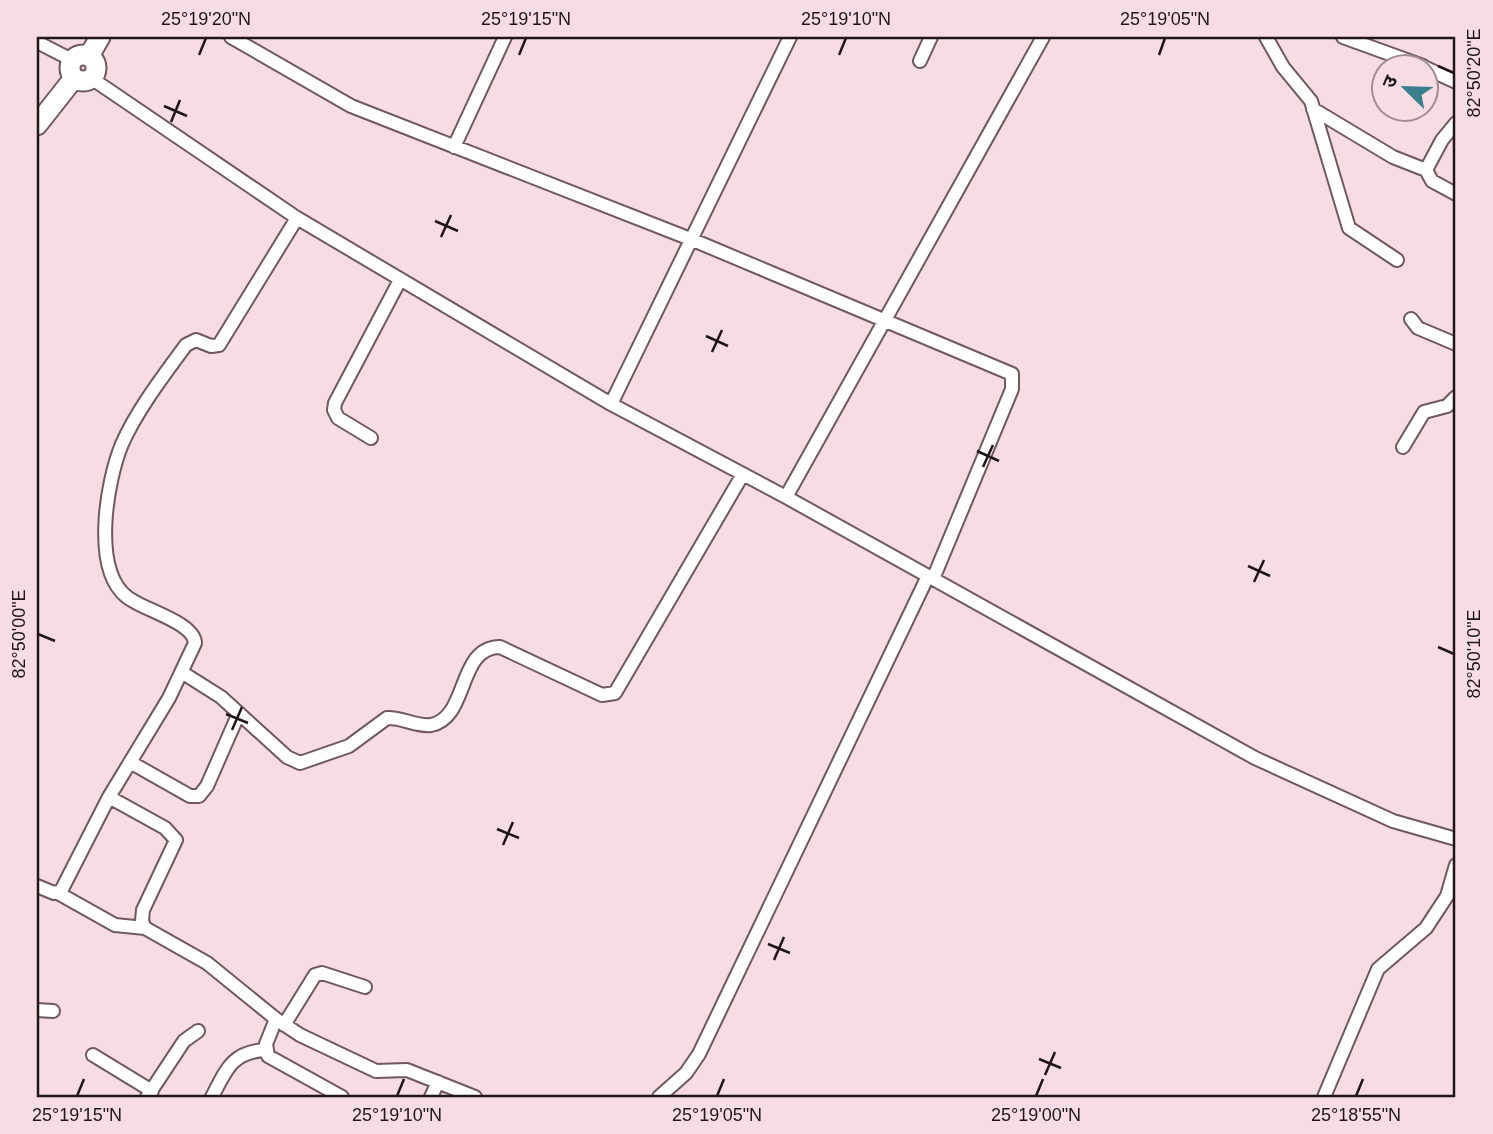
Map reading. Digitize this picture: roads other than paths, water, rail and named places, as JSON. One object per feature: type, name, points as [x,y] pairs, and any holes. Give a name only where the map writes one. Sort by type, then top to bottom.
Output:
[{"type":"highway","points":[[37,125],[81,68],[100,37]]},
{"type":"street","points":[[230,37],[351,106],[693,240],[1014,377],[930,578],[699,1054],[686,1073],[659,1097]]},
{"type":"street","points":[[454,147],[505,37]]},
{"type":"street","points":[[611,404],[790,37]]},
{"type":"street","points":[[920,61],[931,37]]},
{"type":"street","points":[[786,497],[1043,37]]},
{"type":"street","points":[[1266,37],[1283,67],[1306,93],[1313,109],[1349,228],[1397,260]]},
{"type":"street","points":[[1343,37],[1384,52]]},
{"type":"street","points":[[37,42],[81,68],[297,218],[611,404],[786,497],[1255,758],[1393,821],[1456,839]]},
{"type":"street","points":[[1440,74],[1456,82]]},
{"type":"street","points":[[1313,109],[1393,157],[1426,170],[1432,181],[1456,194]]},
{"type":"street","points":[[1426,170],[1441,140],[1456,123]]},
{"type":"street","points":[[58,893],[109,797],[183,673],[193,650],[194,637],[184,627],[126,597],[111,571],[106,550],[106,524],[111,478],[129,431],[181,352],[191,341],[219,345],[297,218]]},
{"type":"street","points":[[371,438],[338,418],[334,410],[335,403],[400,280]]},
{"type":"street","points":[[1412,319],[1418,328],[1456,344]]},
{"type":"street","points":[[1403,447],[1424,412],[1447,406],[1456,397]]},
{"type":"street","points":[[183,673],[221,697],[287,757],[308,763],[349,746],[387,718],[429,725],[438,722],[450,710],[472,663],[492,647],[500,647],[603,695],[615,693],[743,474]]},
{"type":"street","points":[[130,762],[190,796],[199,796],[207,786],[239,713]]},
{"type":"street","points":[[109,797],[166,828],[175,836],[174,849],[143,910],[142,921],[145,928]]},
{"type":"street","points":[[1324,1097],[1378,969],[1426,928],[1447,896],[1456,865]]},
{"type":"street","points":[[37,886],[58,893],[115,925],[145,928],[207,963],[280,1022],[376,1071],[407,1070],[475,1097]]},
{"type":"street","points":[[265,1050],[280,1022],[318,973],[365,987]]},
{"type":"street","points":[[37,1010],[53,1011]]},
{"type":"street","points":[[93,1055],[149,1094],[184,1041],[198,1031]]},
{"type":"street","points":[[212,1097],[237,1058],[245,1052],[265,1050]]},
{"type":"street","points":[[265,1050],[274,1062],[342,1097]]},
{"type":"street","points":[[431,1097],[438,1082]]}]
